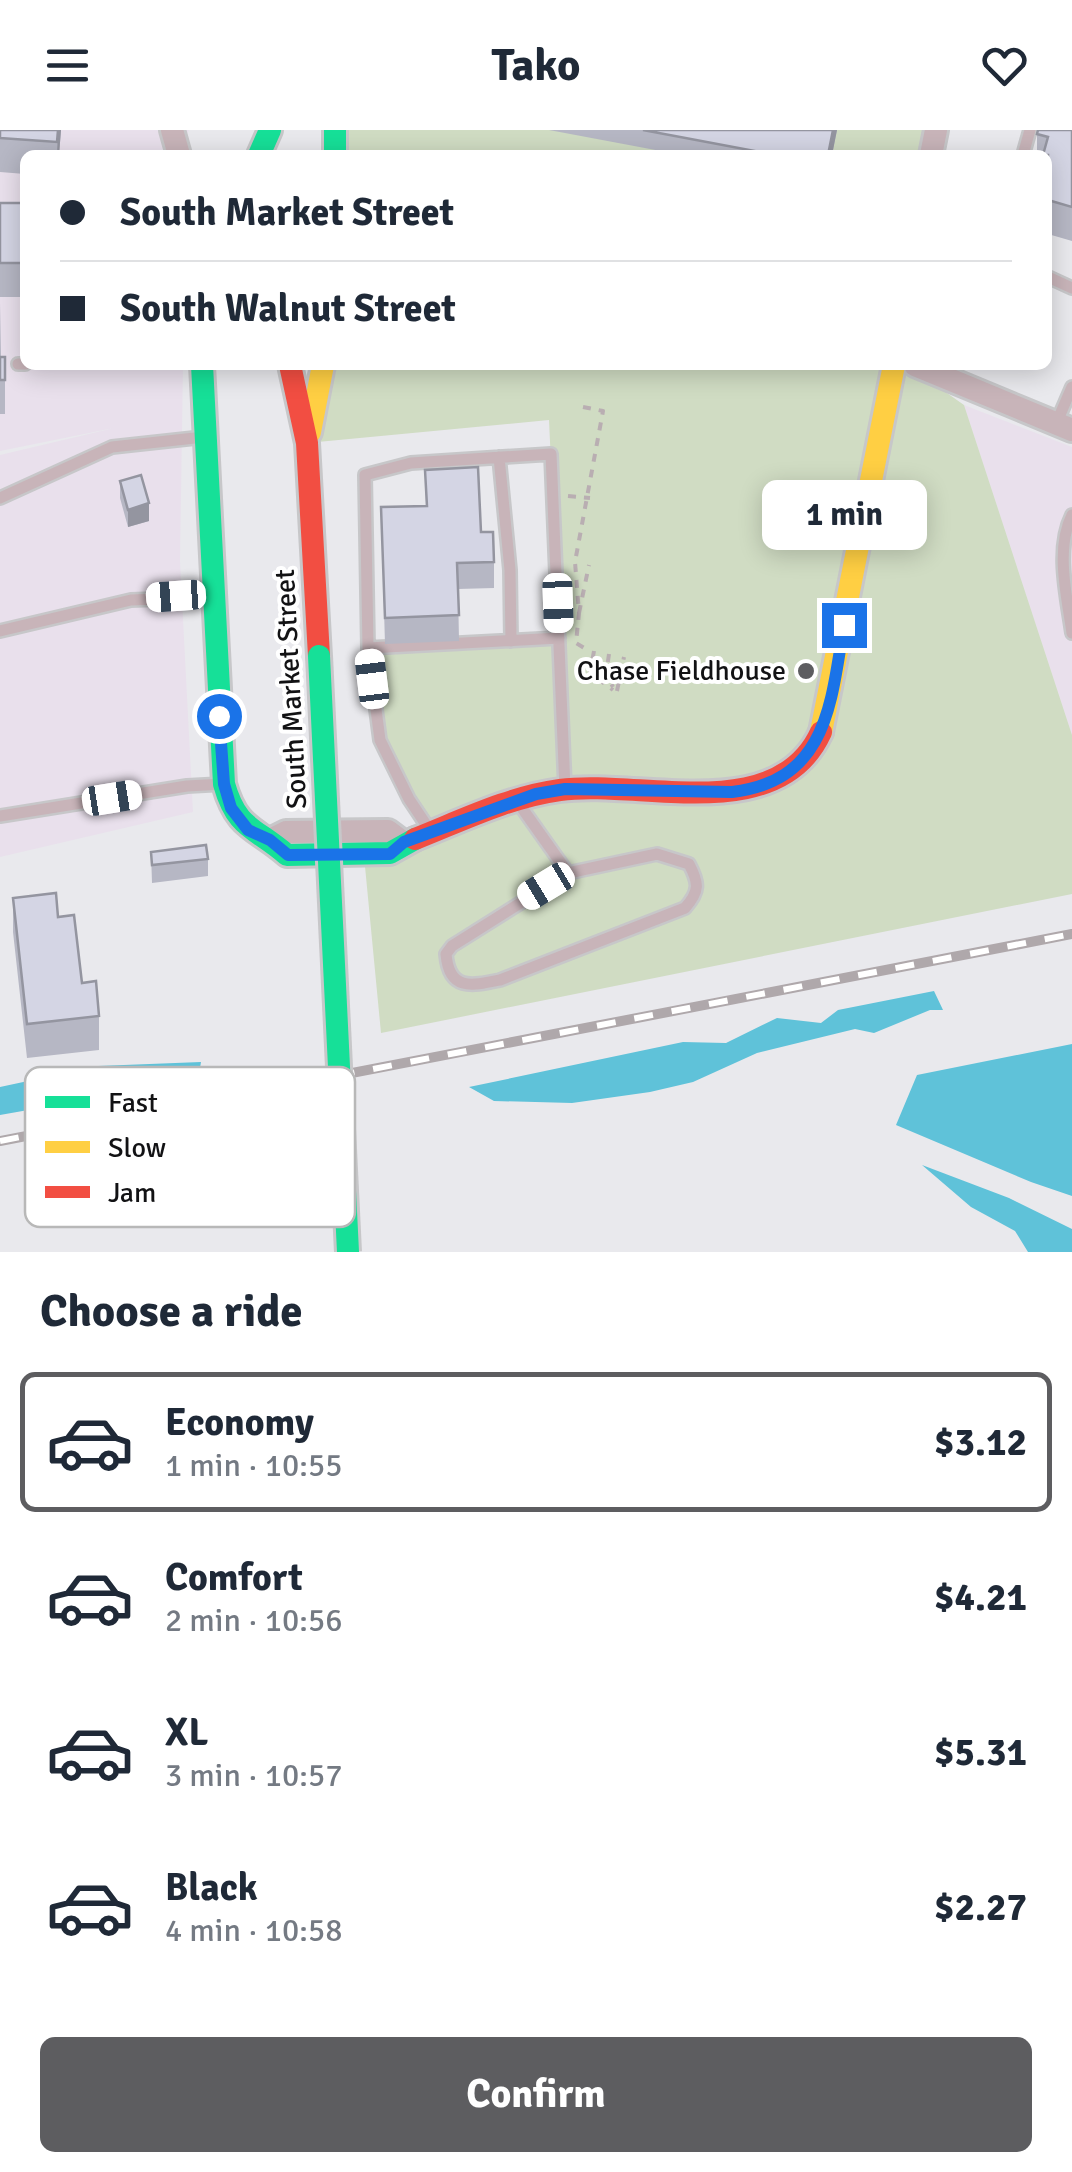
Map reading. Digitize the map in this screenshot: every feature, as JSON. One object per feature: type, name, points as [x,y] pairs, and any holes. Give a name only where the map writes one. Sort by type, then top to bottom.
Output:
[{"type":"street","name":"South Market Street","points":[[202,370],[224,784],[231,808],[248,830],[270,840],[288,855],[299,857],[390,854],[404,842],[517,801],[565,789],[750,790],[782,777],[808,755],[819,738],[830,705],[893,370]]},
{"type":"street","name":"South Market Street","points":[[291,370],[307,443],[339,1067]]},
{"type":"street","points":[[307,443],[322,370]]},
{"type":"street","points":[[928,370],[1064,427]]},
{"type":"street","name":"South Market Street","points":[[347,1227],[348,1252]]},
{"type":"lane","points":[[1064,427],[1072,387]]},
{"type":"lane","points":[[0,498],[112,446],[206,437]]},
{"type":"lane","points":[[431,833],[380,740],[368,648],[364,475],[412,463],[551,454],[565,789]]},
{"type":"lane","points":[[499,458],[510,570],[511,641]]},
{"type":"lane","points":[[1072,514],[1063,574],[1072,633]]},
{"type":"lane","points":[[0,631],[130,600],[214,597]]},
{"type":"lane","points":[[368,648],[559,638]]},
{"type":"lane","points":[[0,816],[187,786],[224,784]]},
{"type":"lane","points":[[517,801],[568,874]]},
{"type":"lane","points":[[658,854],[690,864],[698,882],[696,896],[685,908],[500,980],[473,986],[457,981],[448,970],[446,954],[452,946],[568,874],[658,854]]},
{"type":"path","points":[[579,613],[575,562],[603,410],[582,407]]},
{"type":"path","points":[[553,498],[589,498]]},
{"type":"path","points":[[589,565],[576,643],[591,651],[590,672],[615,690]]},
{"type":"path","points":[[609,654],[606,676],[615,690]]},
{"type":"path","points":[[615,690],[624,657]]},
{"type":"shaded area","points":[[0,130],[189,130],[179,150],[20,150],[20,370],[183,370],[180,561],[193,812],[0,857],[0,455],[114,428],[0,451]]},
{"type":"shaded area","points":[[964,405],[1072,447],[1072,735]]},
{"type":"green space","points":[[335,130],[936,130],[932,150],[335,150]]},
{"type":"green space","name":"Chase Fieldhouse","points":[[318,370],[914,370],[964,405],[1072,735],[1072,894],[381,1033],[364,856],[430,833],[380,740],[368,648],[559,638],[549,420],[307,443]]},
{"type":"water","points":[[934,991],[943,1010],[930,1010],[874,1033],[855,1029],[757,1053],[693,1082],[650,1092],[572,1103],[494,1101],[469,1087],[683,1042],[726,1043],[777,1018],[821,1023],[838,1010]]},
{"type":"water","points":[[1072,1044],[1072,1196],[896,1125],[917,1075]]},
{"type":"water","points":[[201,1062],[200,1067],[93,1067]]},
{"type":"water","points":[[25,1082],[25,1111],[0,1115],[0,1087]]},
{"type":"water","points":[[922,1165],[1009,1198],[1072,1229],[1072,1252],[1028,1252],[1015,1231],[971,1207]]},
{"type":"building","points":[[0,130],[58,130],[57,142],[0,138]]},
{"type":"building","points":[[643,130],[833,130],[829,150],[749,150]]},
{"type":"building","points":[[1038,130],[1072,130],[1072,207],[1052,201],[1052,150],[1044,150],[1048,137],[1037,134]]},
{"type":"building","points":[[0,203],[20,203],[20,263],[0,263]]},
{"type":"building","points":[[0,357],[5,357],[5,380],[0,380]]},
{"type":"building","points":[[478,467],[481,532],[493,532],[494,562],[457,563],[459,615],[385,618],[381,507],[427,506],[425,470]]},
{"type":"building","points":[[141,475],[149,503],[128,510],[120,481]]},
{"type":"building","points":[[206,845],[208,859],[152,865],[151,852]]},
{"type":"building","points":[[56,893],[58,917],[74,915],[82,983],[96,981],[99,1016],[27,1024],[13,898]]},
{"type":"railway","points":[[355,1072],[1072,934]]},
{"type":"railway","points":[[0,1141],[25,1136]]},
{"type":"traffic: fast","points":[[261,150],[270,130]]},
{"type":"traffic: fast","points":[[335,130],[335,150]]},
{"type":"traffic: fast","points":[[202,370],[224,784],[229,799],[248,826],[287,855],[390,853],[415,839]]},
{"type":"traffic: fast","points":[[319,656],[339,1067]]},
{"type":"traffic: fast","points":[[347,1227],[348,1252]]},
{"type":"traffic: slow","points":[[310,432],[322,370]]},
{"type":"traffic: slow","points":[[821,732],[893,370]]},
{"type":"traffic: jam","points":[[291,370],[307,443],[319,656]]},
{"type":"traffic: jam","points":[[415,839],[504,804],[560,790],[704,793],[741,789],[773,780],[801,761],[821,732]]},
{"type":"place","name":"Chase Fieldhouse","points":[[806,671]]},
{"type":"route","points":[[219,716],[224,784],[231,808],[248,830],[270,840],[288,855],[299,857],[390,854],[404,842],[536,794],[608,787],[732,792],[750,790],[782,777],[808,755],[819,738],[830,705],[844,625]]}]
